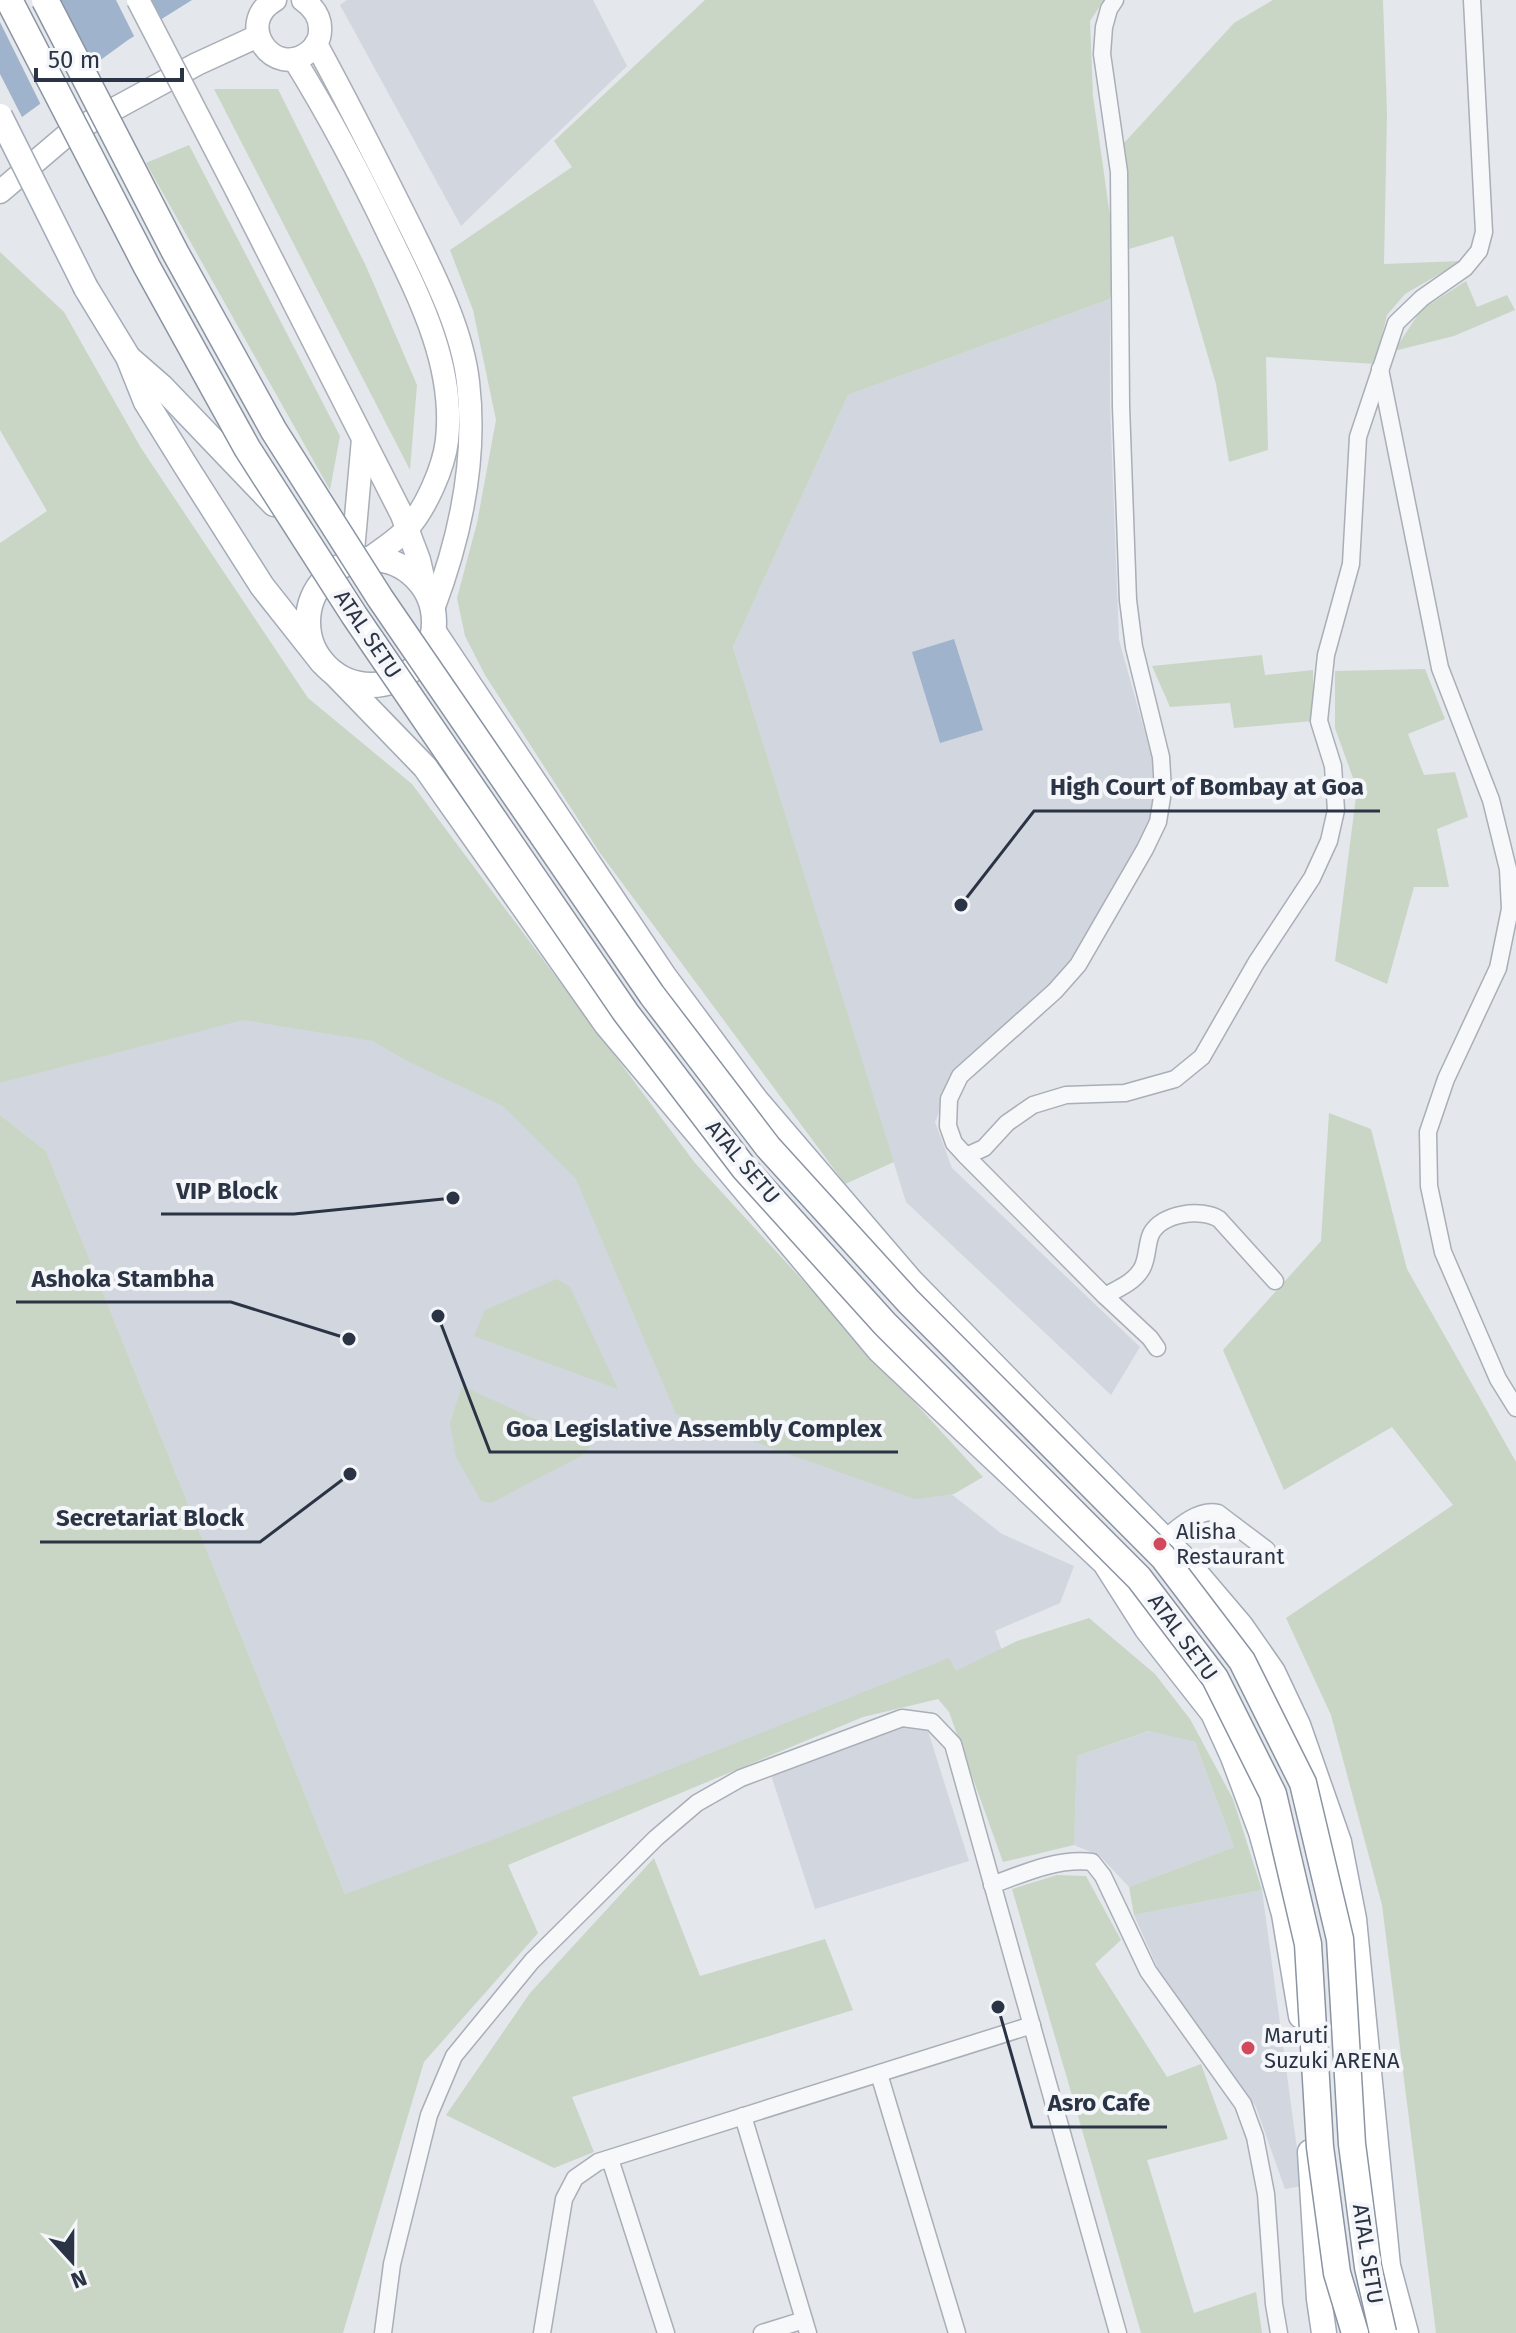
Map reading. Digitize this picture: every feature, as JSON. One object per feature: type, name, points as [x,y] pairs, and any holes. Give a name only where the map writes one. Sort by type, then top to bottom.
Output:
[{"type":"highway","name":"ATAL SETU","points":[[9,0],[147,267],[247,448],[354,615],[626,1013],[744,1168],[885,1324],[1139,1578],[1215,1678],[1273,1794],[1308,1944],[1320,2147],[1337,2273],[1355,2333]]},
{"type":"highway","name":"ATAL SETU","points":[[45,0],[175,252],[274,431],[380,598],[652,995],[768,1147],[909,1302],[1163,1557],[1242,1661],[1303,1783],[1340,1939],[1352,2144],[1368,2267],[1383,2333]]},
{"type":"main road","points":[[138,0],[363,438],[407,529],[419,560],[431,610],[429,650],[418,665],[396,680],[369,686],[351,682],[328,668],[313,648],[309,631],[313,596],[323,582],[407,529],[433,488],[447,441],[446,382],[436,344],[411,281],[327,113],[294,59]]},
{"type":"main road","points":[[275,0],[262,10],[258,36],[275,57],[294,59],[316,44],[321,29],[314,9],[303,0]]},
{"type":"main road","points":[[0,192],[68,134],[197,64],[258,36]]},
{"type":"main road","points":[[316,44],[431,270],[456,333],[468,379],[472,445],[450,566],[431,610]]},
{"type":"main road","points":[[0,116],[86,288],[128,357],[146,402],[262,586],[328,668],[425,767],[606,1024],[880,1351],[1105,1563],[1147,1629],[1213,1713],[1261,1832],[1284,1914],[1300,2000],[1319,2299],[1324,2333]]},
{"type":"main road","points":[[128,357],[352,564],[386,561],[416,577],[431,610],[664,976],[756,1100],[911,1281],[1164,1539],[1241,1626],[1273,1672],[1298,1725],[1339,1842],[1354,1919],[1388,2266],[1406,2333]]},
{"type":"main road","points":[[352,564],[363,438]]},
{"type":"street","points":[[1115,0],[1104,27],[1102,54],[1119,172],[1121,406],[1128,600],[1134,647],[1161,757],[1163,791],[1158,822],[1145,849],[1078,965],[1055,991],[960,1076],[949,1099],[948,1126],[954,1143],[966,1156],[1157,1348]]},
{"type":"street","points":[[966,1156],[984,1148],[1007,1123],[1033,1105],[1066,1095],[1125,1093],[1175,1079],[1202,1057],[1256,963],[1312,878],[1329,841],[1336,810],[1333,766],[1319,721],[1326,655],[1351,564],[1358,437],[1396,323],[1422,298],[1465,268],[1479,251],[1484,232],[1472,0]]},
{"type":"street","points":[[1379,367],[1440,668],[1491,800],[1508,869],[1510,909],[1498,968],[1446,1079],[1428,1132],[1428,1145],[1429,1186],[1443,1252],[1498,1379],[1516,1408]]},
{"type":"street","points":[[1105,1296],[1129,1282],[1141,1270],[1150,1235],[1158,1225],[1194,1213],[1210,1214],[1219,1219],[1275,1281]]},
{"type":"street","points":[[1164,1539],[1211,1511],[1267,1550]]},
{"type":"street","points":[[383,2333],[392,2264],[425,2130],[454,2056],[532,1961],[656,1838],[697,1803],[741,1778],[902,1718],[932,1722],[953,1744],[1118,2333]]},
{"type":"street","points":[[992,1885],[1045,1866],[1074,1860],[1092,1862],[1103,1876],[1148,1971],[1243,2104],[1266,2194],[1279,2333]]},
{"type":"street","points":[[542,2333],[564,2199],[575,2178],[598,2162],[1032,2025]]},
{"type":"street","points":[[879,2074],[957,2333]]},
{"type":"street","points":[[743,2116],[806,2327],[762,2333]]},
{"type":"street","points":[[610,2159],[666,2333]]},
{"type":"shaded area","points":[[347,0],[593,0],[627,66],[461,226],[340,5]]},
{"type":"shaded area","points":[[1110,299],[1110,405],[1119,640],[1157,776],[1149,838],[1069,972],[949,1088],[935,1122],[952,1168],[1140,1347],[1111,1395],[906,1202],[733,647],[848,395]]},
{"type":"shaded area","points":[[243,1019],[498,1061],[936,1482],[1002,1534],[1074,1566],[1060,1603],[995,1631],[1005,1659],[345,1894],[46,1151],[0,1115],[0,1083]]},
{"type":"shaded area","points":[[903,1728],[928,1731],[969,1861],[815,1909],[771,1775]]},
{"type":"shaded area","points":[[1150,1731],[1195,1742],[1234,1847],[1129,1887],[1100,1856],[1074,1845],[1077,1756]]},
{"type":"shaded area","name":"Maruti Suzuki ARENA","points":[[1262,1890],[1302,2186],[1285,2189],[1256,2107],[1167,1989],[1134,1915]]},
{"type":"green space","points":[[705,0],[1104,0],[1090,21],[1093,96],[1116,258],[1110,299],[848,395],[733,647],[894,1162],[845,1184],[600,853],[485,675],[465,636],[457,598],[477,523],[496,420],[473,310],[450,250],[572,167],[554,141]]},
{"type":"green space","points":[[1273,0],[1383,0],[1387,113],[1384,264],[1462,261],[1405,294],[1387,315],[1375,364],[1266,357],[1268,450],[1229,462],[1216,384],[1173,236],[1129,249],[1124,143],[1234,23]]},
{"type":"green space","points":[[214,89],[278,89],[366,266],[417,385],[410,470]]},
{"type":"green space","points":[[189,145],[340,436],[330,490],[146,163]]},
{"type":"green space","points":[[0,252],[64,312],[141,448],[308,698],[412,784],[695,1163],[983,1477],[954,1494],[915,1499],[676,1414],[576,1179],[503,1106],[407,1061],[373,1041],[243,1020],[0,1083],[0,543],[47,511],[0,430]]},
{"type":"green space","points":[[1466,281],[1477,307],[1507,295],[1515,310],[1454,336],[1394,351],[1421,310]]},
{"type":"green space","points":[[1262,655],[1265,675],[1313,670],[1313,721],[1234,728],[1230,703],[1170,707],[1152,666]]},
{"type":"green space","points":[[1425,669],[1445,719],[1408,734],[1424,775],[1455,772],[1468,817],[1437,829],[1449,887],[1414,887],[1387,984],[1335,961],[1357,789],[1335,728],[1335,671]]},
{"type":"green space","points":[[1329,1113],[1371,1129],[1407,1269],[1516,1462],[1516,2333],[1436,2333],[1382,1905],[1331,1715],[1286,1618],[1453,1505],[1392,1427],[1284,1490],[1223,1350],[1321,1241]]},
{"type":"green space","points":[[0,1115],[46,1151],[345,1894],[495,1839],[949,1658],[956,1671],[1017,1641],[1089,1618],[1155,1674],[1190,1719],[1233,1799],[1262,1890],[1134,1915],[1129,1887],[1234,1847],[1195,1742],[1149,1731],[1077,1756],[1074,1845],[1003,1862],[949,1712],[938,1699],[863,1717],[508,1865],[538,1933],[424,2062],[343,2333],[0,2333]]},
{"type":"green space","points":[[557,1279],[570,1287],[618,1389],[474,1336],[485,1310]]},
{"type":"green space","points":[[462,1386],[592,1445],[581,1456],[491,1503],[481,1501],[456,1457],[450,1423]]},
{"type":"green space","points":[[654,1858],[700,1976],[825,1939],[853,2010],[572,2097],[594,2152],[554,2168],[446,2115],[530,1993]]},
{"type":"green space","points":[[1057,1875],[1086,1876],[1121,1940],[1095,1964],[1167,2077],[1201,2064],[1228,2139],[1147,2160],[1194,2313],[1256,2292],[1262,2333],[1141,2333],[1012,1889]]},
{"type":"water","points":[[0,0],[192,0],[128,40],[0,133]]},
{"type":"water","points":[[954,639],[983,730],[940,743],[912,652]]},
{"type":"pier","points":[[0,0],[57,0],[92,71],[42,107],[0,22]]},
{"type":"pier","points":[[116,0],[148,0],[160,25],[136,40]]},
{"type":"pier","points":[[0,74],[24,121],[0,137]]},
{"type":"place","name":"High Court of Bombay at Goa","points":[[961,905]]},
{"type":"place","name":"VIP Block","points":[[453,1198]]},
{"type":"place","name":"Goa Legislative Assembly Complex","points":[[438,1316]]},
{"type":"place","name":"Ashoka Stambha","points":[[349,1339]]},
{"type":"place","name":"Secretariat Block","points":[[350,1474]]},
{"type":"place","name":"Alisha Restaurant","points":[[1160,1544]]},
{"type":"place","name":"Asro Cafe","points":[[998,2007]]},
{"type":"place","name":"Maruti Suzuki ARENA","points":[[1248,2048]]}]
